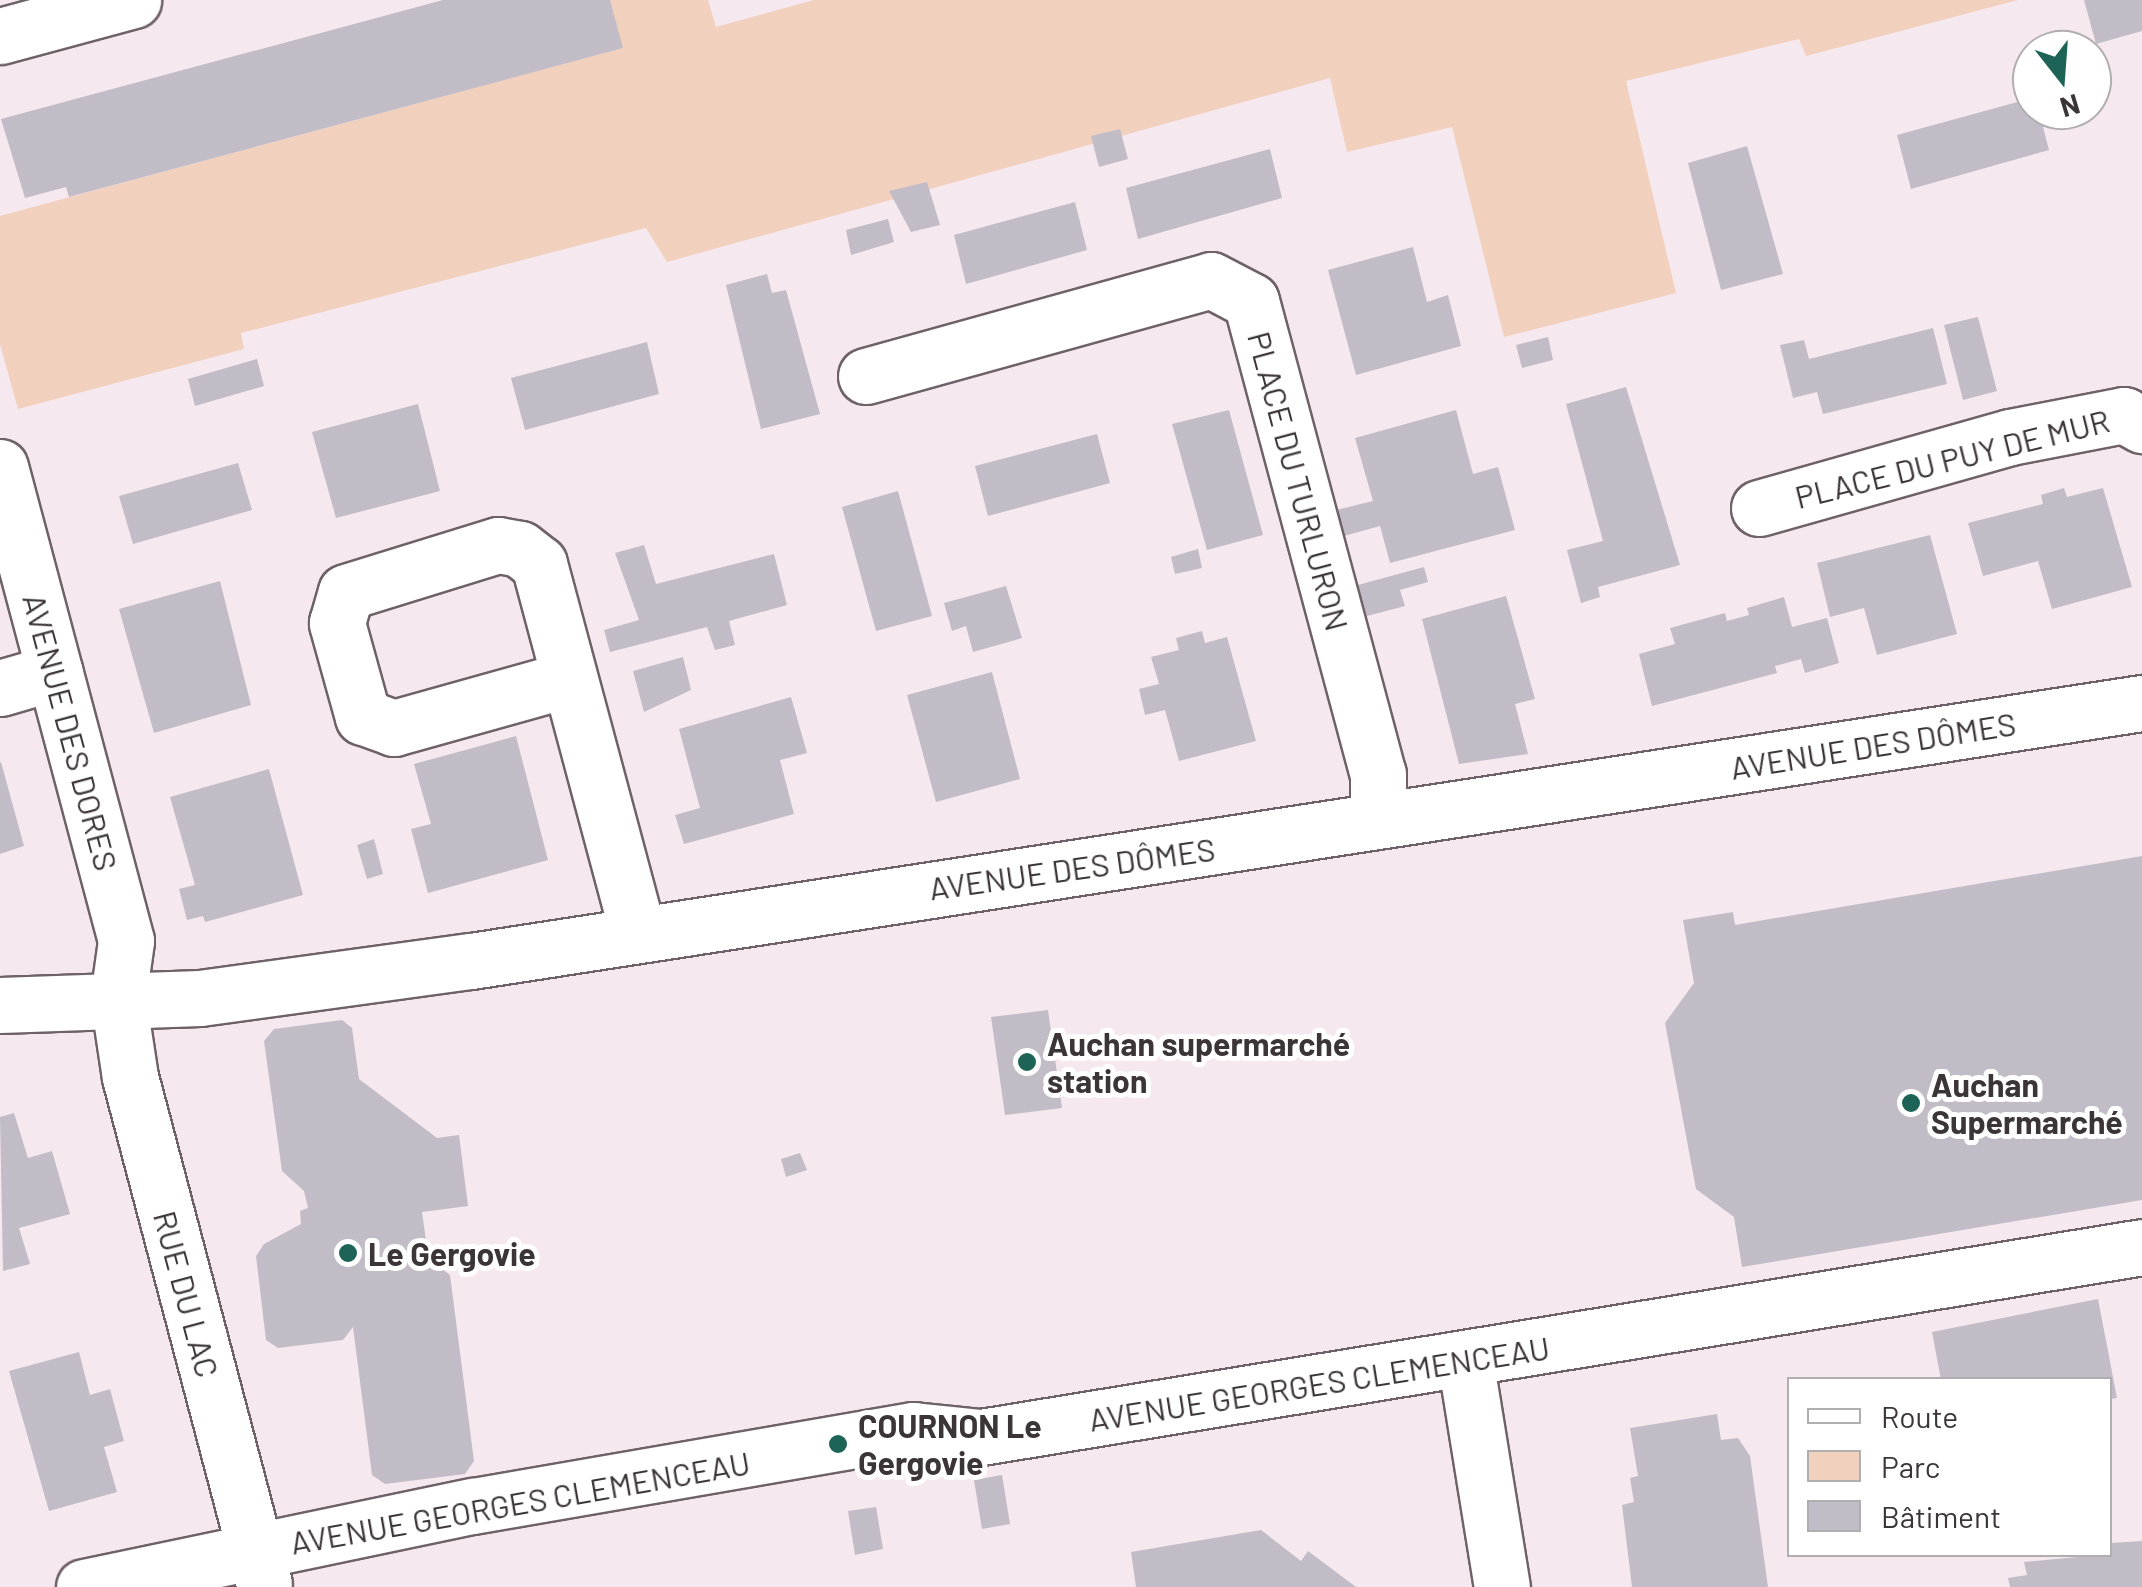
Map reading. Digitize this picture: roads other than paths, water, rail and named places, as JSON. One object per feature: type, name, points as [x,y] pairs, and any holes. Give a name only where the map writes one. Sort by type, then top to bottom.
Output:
[{"type":"street","points":[[0,36],[134,0]]},
{"type":"street","name":"PLACE DU TURLURON","points":[[866,376],[1211,280],[1250,301],[1378,774],[1378,820]]},
{"type":"street","name":"PLACE DU PUY DE MUR","points":[[1759,508],[2010,437],[2124,414],[2142,426]]},
{"type":"street","name":"AVENUE DES DORES","points":[[0,467],[126,941],[118,998]]},
{"type":"street","points":[[0,688],[55,672]]},
{"type":"street","points":[[569,678],[638,934]]},
{"type":"street","name":"AVENUE DES DÔMES","points":[[0,1005],[200,998],[2142,703]]},
{"type":"street","name":"RUE DU LAC","points":[[118,998],[130,1077],[260,1569]]},
{"type":"street","name":"AVENUE GEORGES CLEMENCEAU","points":[[84,1587],[260,1569],[914,1430],[981,1436],[2142,1247]]},
{"type":"street","points":[[1465,1359],[1502,1587]]},
{"type":"place","name":"Auchan supermarché station","points":[[1027,1062]]},
{"type":"place","name":"Auchan Supermarché","points":[[1911,1103]]},
{"type":"place","name":"Le Gergovie","points":[[348,1253]]},
{"type":"place","name":"COURNON Le Gergovie","points":[[838,1444]]}]
